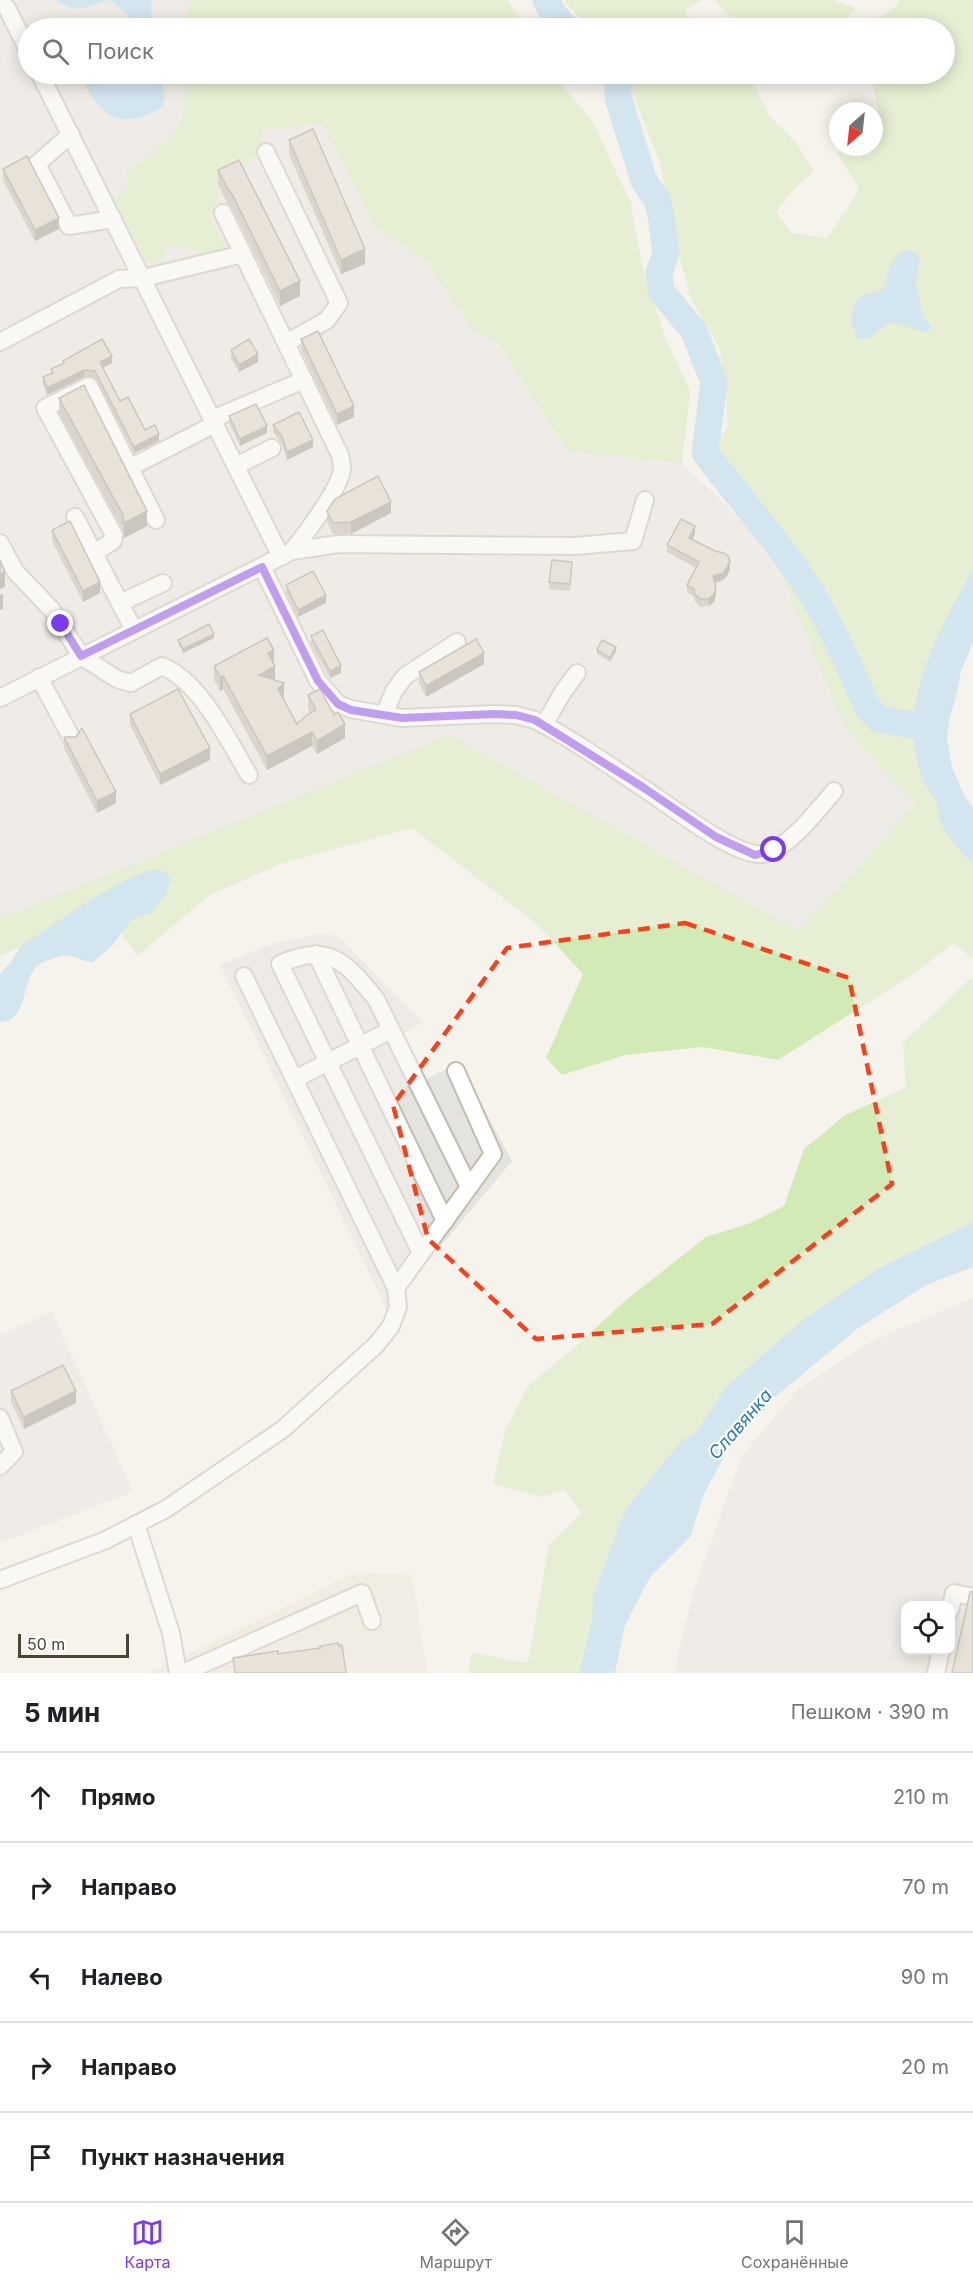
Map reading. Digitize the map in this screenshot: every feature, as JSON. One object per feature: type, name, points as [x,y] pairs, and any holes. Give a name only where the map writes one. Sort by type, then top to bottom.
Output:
[{"type":"street","points":[[0,1],[18,29]]},
{"type":"street","points":[[45,84],[236,466],[286,554]]},
{"type":"street","points":[[71,135],[37,164],[69,226],[113,219]]},
{"type":"street","points":[[266,152],[339,303],[327,320],[286,343]]},
{"type":"street","points":[[223,213],[340,455],[342,468],[333,493],[313,525],[286,554]]},
{"type":"street","points":[[0,342],[119,279],[143,278],[243,254]]},
{"type":"street","points":[[131,467],[214,421],[303,380]]},
{"type":"street","points":[[94,553],[113,541],[114,535],[45,408],[89,386],[156,520]]},
{"type":"street","points":[[236,466],[272,448]]},
{"type":"street","points":[[0,698],[286,554],[338,544],[575,546],[633,541],[645,500]]},
{"type":"street","points":[[75,517],[134,630]]},
{"type":"street","points":[[0,543],[15,571],[52,610],[81,656],[117,679],[131,683],[162,666],[175,671],[210,710],[249,775]]},
{"type":"street","points":[[262,567],[318,681],[338,704],[351,710],[418,718],[516,715],[544,725],[641,786],[716,837],[755,855],[774,850],[788,839],[834,791]]},
{"type":"street","points":[[120,603],[163,583]]},
{"type":"street","points":[[384,715],[394,692],[405,676],[457,642]]},
{"type":"street","points":[[544,725],[563,692],[578,673]]},
{"type":"street","points":[[39,677],[72,739]]},
{"type":"street","points":[[316,954],[445,1221]]},
{"type":"street","points":[[421,1253],[280,963],[298,956],[316,954],[338,959],[354,972],[376,999],[469,1187]]},
{"type":"street","points":[[0,1580],[106,1540],[166,1509],[283,1429],[376,1346],[391,1326],[398,1307],[396,1287],[244,976]]},
{"type":"street","points":[[295,1079],[391,1030]]},
{"type":"street","points":[[396,1287],[493,1154],[456,1071]]},
{"type":"street","points":[[0,1418],[14,1452],[0,1466]]},
{"type":"street","points":[[136,1524],[171,1633],[178,1673]]},
{"type":"street","points":[[183,1673],[362,1593],[372,1621]]},
{"type":"street","points":[[953,1601],[954,1593],[973,1597]]},
{"type":"street","points":[[936,1673],[940,1655]]},
{"type":"highlighted area","points":[[685,923],[849,978],[892,1184],[712,1324],[536,1339],[428,1239],[393,1105],[507,948]]},
{"type":"shaded area","points":[[0,0],[271,0],[283,18],[18,18],[18,84],[327,84],[568,451],[682,463],[749,528],[779,570],[845,729],[916,804],[798,931],[449,735],[0,919]]},
{"type":"shaded area","points":[[321,934],[338,936],[423,1022],[402,1035],[424,1080],[459,1063],[512,1161],[387,1310],[220,965],[274,943]]},
{"type":"shaded area","points":[[973,1298],[973,1673],[674,1673],[693,1592],[741,1457],[798,1389],[875,1339]]},
{"type":"shaded area","points":[[52,1311],[133,1492],[0,1543],[0,1335]]},
{"type":"shaded area","points":[[355,1573],[412,1575],[427,1673],[149,1673]]},
{"type":"green space","points":[[192,0],[507,0],[519,18],[185,18]]},
{"type":"green space","points":[[563,0],[701,0],[686,10],[687,18],[581,18]]},
{"type":"green space","points":[[714,0],[833,0],[855,8],[847,18],[736,18],[727,14]]},
{"type":"green space","points":[[899,0],[973,0],[973,569],[929,661],[913,720],[892,718],[874,709],[824,602],[713,450],[728,426],[725,379],[719,347],[691,299],[667,209],[661,165],[629,84],[753,84],[770,117],[794,140],[814,171],[795,188],[776,212],[792,233],[827,238],[859,189],[839,156],[883,156],[883,102],[877,102],[873,84],[955,84],[955,18],[879,18],[897,5]]},
{"type":"green space","points":[[183,84],[561,84],[592,120],[631,204],[642,266],[665,337],[690,391],[682,463],[568,451],[497,342],[473,330],[427,262],[376,228],[321,122],[281,129],[263,129],[261,147],[239,174],[218,185],[217,199],[211,218],[225,249],[205,258],[194,250],[167,245],[162,263],[147,264],[115,201],[127,187],[127,171],[161,146],[176,129],[184,111]]},
{"type":"green space","points":[[779,570],[811,610],[845,673],[860,710],[877,724],[912,731],[915,755],[923,781],[939,805],[939,819],[966,858],[973,864],[973,959],[953,943],[918,971],[778,1060],[702,1047],[625,1055],[562,1075],[546,1058],[583,974],[537,924],[412,828],[280,864],[210,895],[137,956],[121,933],[132,918],[151,913],[166,894],[49,927],[20,947],[0,956],[0,919],[449,735],[798,931],[916,804],[845,729]]},
{"type":"green space","points":[[973,976],[973,1222],[877,1269],[804,1319],[726,1387],[695,1434],[682,1440],[625,1510],[593,1596],[592,1620],[579,1673],[468,1673],[472,1653],[528,1663],[549,1545],[582,1513],[565,1490],[542,1497],[493,1484],[505,1431],[528,1386],[626,1300],[706,1237],[751,1223],[784,1206],[804,1149],[844,1116],[906,1087],[903,1043]]},
{"type":"water","points":[[56,0],[107,0],[87,7],[75,8],[63,5]]},
{"type":"water","points":[[110,0],[151,0],[152,18],[130,18]]},
{"type":"water","points":[[85,84],[162,84],[165,98],[163,106],[148,114],[135,119],[123,119],[103,110]]},
{"type":"water","points":[[906,249],[920,257],[916,285],[923,317],[931,325],[930,330],[925,332],[891,323],[870,338],[859,339],[855,335],[852,323],[855,303],[864,295],[883,289],[893,261],[900,252]]},
{"type":"water","points":[[973,569],[973,642],[960,674],[947,738],[952,767],[964,795],[973,807],[973,864],[955,844],[940,821],[938,805],[923,780],[915,753],[913,725],[924,670],[934,644]]},
{"type":"water","points":[[156,869],[166,872],[171,880],[166,894],[151,913],[132,919],[112,946],[93,962],[65,955],[38,965],[31,974],[20,1009],[9,1020],[0,1022],[0,974],[20,947],[108,890],[143,872]]},
{"type":"water","name":"Славянка","points":[[973,1222],[973,1267],[926,1285],[857,1329],[775,1397],[727,1451],[704,1494],[690,1537],[650,1577],[625,1625],[615,1673],[579,1673],[592,1620],[593,1596],[625,1510],[682,1440],[695,1434],[726,1387],[804,1319],[877,1269]]},
{"type":"building","points":[[313,129],[365,249],[341,260],[289,140]]},
{"type":"building","points":[[27,156],[59,218],[35,230],[3,169]]},
{"type":"building","points":[[239,160],[300,281],[280,291],[218,170]]},
{"type":"building","points":[[318,331],[354,406],[337,414],[301,339]]},
{"type":"building","points":[[102,339],[112,356],[100,362],[120,401],[128,397],[145,430],[155,425],[159,434],[134,447],[95,371],[84,370],[47,388],[43,377],[53,373],[51,369],[64,363],[63,361]]},
{"type":"building","points":[[249,339],[258,354],[239,365],[231,350]]},
{"type":"building","points":[[84,385],[147,511],[124,523],[123,515],[59,398]]},
{"type":"building","points":[[256,404],[267,426],[240,439],[229,416]]},
{"type":"building","points":[[299,412],[313,440],[287,452],[282,436],[273,425]]},
{"type":"building","points":[[378,476],[391,502],[351,522],[333,523],[327,511],[335,499]]},
{"type":"building","points":[[681,519],[695,526],[689,538],[724,553],[730,561],[723,573],[713,576],[716,587],[709,599],[700,599],[694,593],[694,589],[687,585],[699,562],[667,545]]},
{"type":"building","points":[[70,521],[100,582],[83,591],[52,530]]},
{"type":"building","points":[[0,560],[5,572],[0,574]]},
{"type":"building","points":[[552,560],[572,562],[570,584],[549,582]]},
{"type":"building","points":[[313,571],[326,595],[298,610],[286,585]]},
{"type":"building","points":[[209,624],[214,634],[183,649],[178,640]]},
{"type":"building","points":[[323,630],[341,666],[330,671],[311,636]]},
{"type":"building","points":[[267,638],[274,650],[268,653],[275,666],[259,675],[284,683],[278,689],[297,724],[316,710],[308,695],[320,689],[334,715],[338,712],[345,724],[317,741],[312,732],[267,756],[223,676],[220,677],[214,666]]},
{"type":"building","points":[[476,639],[484,653],[426,686],[419,672]]},
{"type":"building","points":[[602,640],[616,647],[610,658],[597,650]]},
{"type":"building","points":[[178,689],[210,748],[160,774],[130,714]]},
{"type":"building","points":[[82,728],[116,792],[97,801],[64,737],[76,737]]},
{"type":"building","points":[[63,1365],[76,1391],[24,1417],[11,1391]]},
{"type":"building","points":[[973,1591],[973,1673],[952,1673],[970,1592]]},
{"type":"building","points":[[338,1643],[339,1646],[342,1645],[346,1673],[235,1673],[233,1658],[278,1651],[278,1654],[321,1648],[320,1646]]},
{"type":"waterway","points":[[546,0],[557,18]]},
{"type":"waterway","points":[[618,84],[618,97],[644,181],[657,200],[661,215],[666,253],[659,273],[661,291],[694,331],[714,382],[705,453],[806,584],[832,629],[868,708],[878,719],[929,728]]},
{"type":"route","points":[[61,624],[81,656],[262,567],[318,681],[338,704],[351,710],[402,718],[494,714],[516,715],[535,720],[641,786],[716,837],[755,855],[774,850]]}]
